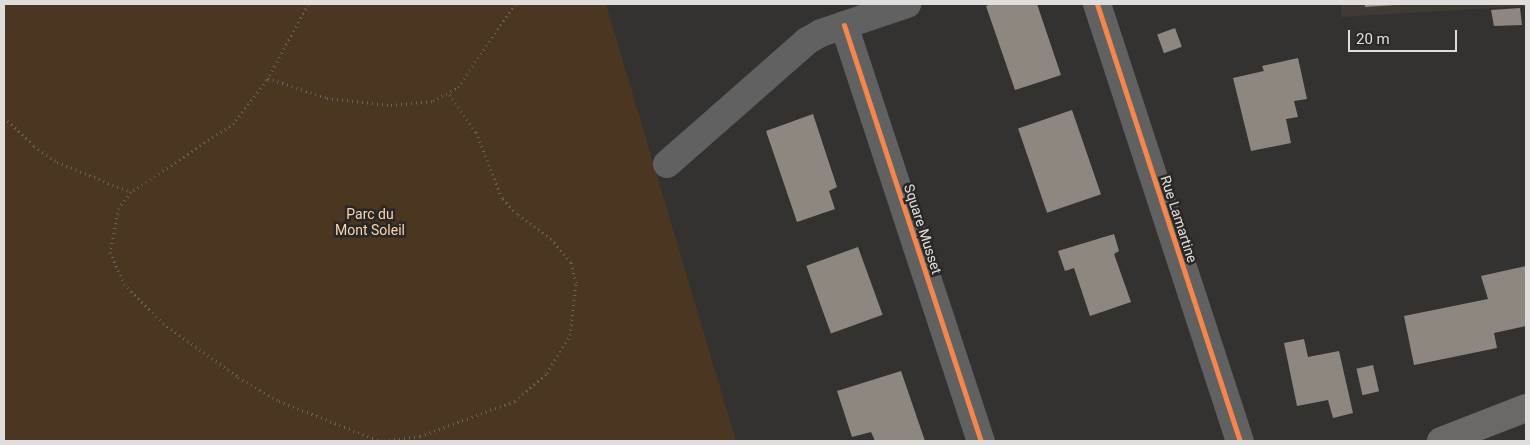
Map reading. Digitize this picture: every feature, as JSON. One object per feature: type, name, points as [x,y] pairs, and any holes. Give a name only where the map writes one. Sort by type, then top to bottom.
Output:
[{"type":"main road","points":[[1441,441],[1526,408]]},
{"type":"street","points":[[667,164],[793,51],[820,33],[907,4]]},
{"type":"street","name":"Rue Lamartine","points":[[1096,4],[1240,441]]},
{"type":"street","name":"Square Musset","points":[[844,24],[981,441]]},
{"type":"path","points":[[308,4],[268,78],[234,123],[131,192],[119,208],[110,252],[120,277],[136,297],[163,323],[271,396],[380,441]]},
{"type":"path","points":[[268,78],[312,95],[376,104],[413,104],[449,94],[471,68],[515,4]]},
{"type":"path","points":[[384,441],[420,436],[515,401],[547,373],[570,335],[576,283],[571,262],[551,239],[517,214],[502,198],[476,132],[449,94]]},
{"type":"path","points":[[4,117],[34,146],[57,162],[131,192]]},
{"type":"shaded area","points":[[1341,4],[1526,4],[1526,6],[1341,17]]},
{"type":"green space","name":"Parc du Mont Soleil","points":[[4,4],[606,4],[736,441],[4,441]]},
{"type":"building","points":[[992,4],[1037,4],[1061,75],[1015,90],[986,6]]},
{"type":"building","points":[[1365,4],[1395,4],[1395,5],[1365,7]]},
{"type":"building","points":[[1520,8],[1522,25],[1494,26],[1491,10]]},
{"type":"building","points":[[1175,28],[1182,47],[1164,53],[1157,34]]},
{"type":"building","points":[[1298,58],[1307,99],[1294,101],[1298,117],[1286,119],[1291,143],[1251,151],[1233,78],[1264,71],[1262,66]]},
{"type":"building","points":[[1072,110],[1101,194],[1047,213],[1018,129]]},
{"type":"building","points":[[813,114],[837,187],[829,191],[835,209],[797,222],[766,131]]},
{"type":"building","points":[[1114,234],[1119,251],[1114,254],[1131,302],[1090,316],[1074,268],[1065,271],[1058,251]]},
{"type":"building","points":[[858,247],[883,315],[831,333],[806,266]]},
{"type":"building","points":[[1526,266],[1526,326],[1494,333],[1497,348],[1414,365],[1404,316],[1488,299],[1481,276]]},
{"type":"building","points":[[1304,339],[1308,357],[1339,351],[1353,413],[1333,418],[1328,400],[1297,406],[1284,343]]},
{"type":"building","points":[[1373,365],[1379,391],[1363,395],[1356,369]]},
{"type":"building","points":[[901,371],[925,441],[875,441],[871,432],[852,437],[837,391]]},
{"type":"cycle path","points":[[1097,4],[1240,441]]},
{"type":"cycle path","points":[[844,25],[981,441]]}]
